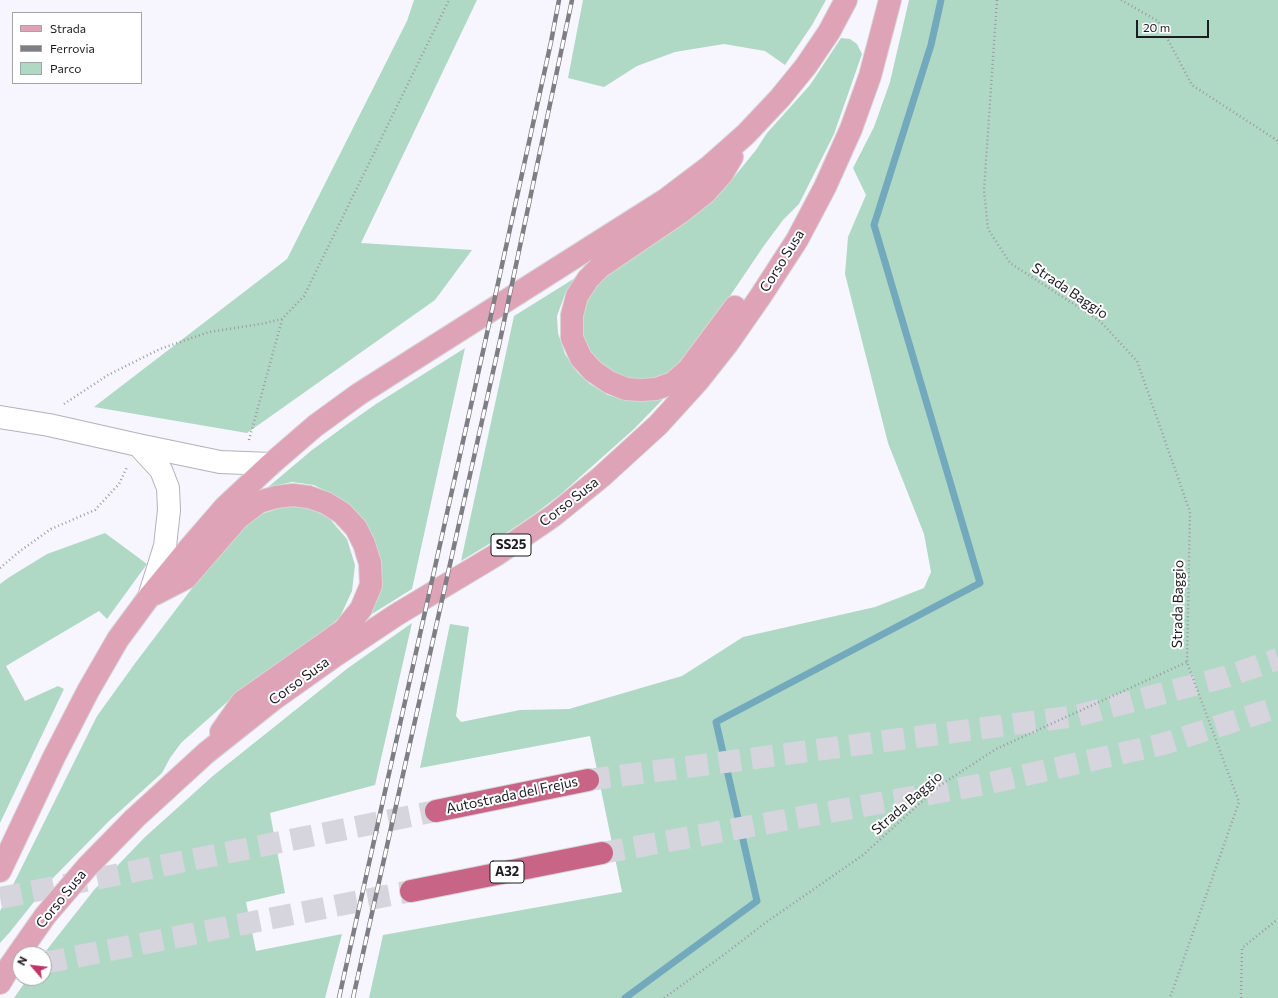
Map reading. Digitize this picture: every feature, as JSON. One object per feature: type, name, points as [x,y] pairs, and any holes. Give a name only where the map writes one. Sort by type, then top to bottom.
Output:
[{"type":"highway","name":"Autostrada del Frejus","points":[[436,811],[588,780]]},
{"type":"highway","name":"A32","points":[[411,891],[602,853]]},
{"type":"main road","points":[[0,871],[54,757],[88,691],[118,639],[149,597],[225,507],[315,426],[359,394],[665,200],[710,166],[746,134],[780,98],[806,66],[829,32],[846,0]]},
{"type":"main road","name":"Corso Susa","points":[[0,983],[45,916],[87,868],[135,818],[206,753],[274,699],[336,655],[396,615],[496,554],[553,516],[601,477],[658,425],[698,381],[744,320],[797,240],[825,187],[851,129],[870,76],[890,0]]},
{"type":"main road","points":[[746,134],[722,174],[705,193],[681,212],[600,267],[588,279],[577,296],[572,315],[572,338],[581,358],[593,371],[609,382],[626,389],[656,389],[673,382],[688,370],[726,321],[759,272],[797,240]]},
{"type":"main road","points":[[149,597],[186,578],[238,518],[259,502],[276,497],[293,495],[309,497],[326,503],[342,513],[356,528],[364,544],[370,564],[371,585],[361,609],[344,630],[242,702],[206,753]]},
{"type":"street","points":[[0,417],[49,425],[220,462],[271,464]]},
{"type":"street","points":[[138,445],[160,470],[168,488],[169,510],[165,546],[149,597]]},
{"type":"path","points":[[243,463],[282,319],[304,296],[449,0]]},
{"type":"path","name":"Strada Baggio","points":[[664,998],[765,923],[864,855],[939,786],[964,769],[996,749],[1187,662],[1190,512],[1137,361],[1100,321],[1010,263],[988,229],[984,190],[997,0]]},
{"type":"path","points":[[1121,0],[1158,21],[1192,85],[1278,141]]},
{"type":"path","points":[[49,425],[64,404],[108,375],[160,349],[209,332],[261,324],[282,319]]},
{"type":"path","points":[[0,568],[20,551],[51,529],[95,510],[119,484],[138,445]]},
{"type":"path","points":[[1170,998],[1239,802],[1187,662]]},
{"type":"path","points":[[1241,998],[1242,948],[1278,919]]},
{"type":"green space","points":[[414,0],[477,0],[361,243],[472,250],[435,300],[247,433],[94,407],[287,259],[407,21]]},
{"type":"green space","points":[[583,0],[826,0],[812,25],[785,65],[765,51],[724,44],[675,52],[637,66],[604,87],[568,78]]},
{"type":"green space","points":[[909,0],[1278,0],[1278,998],[369,998],[383,935],[622,892],[590,736],[420,768],[450,624],[469,627],[456,716],[461,722],[520,710],[569,709],[682,676],[743,637],[875,607],[924,588],[931,572],[924,534],[888,443],[845,274],[848,237],[866,195],[853,168],[874,127],[890,82]]},
{"type":"green space","points":[[841,38],[850,39],[857,44],[862,54],[834,134],[799,204],[783,220],[763,247],[699,342],[685,359],[670,372],[649,379],[627,379],[609,372],[593,360],[579,328],[582,306],[600,280],[707,201],[734,177],[756,150],[767,133],[810,85]]},
{"type":"green space","points":[[575,278],[565,294],[557,316],[558,333],[565,354],[577,372],[590,384],[608,395],[629,401],[648,401],[668,394],[634,429],[561,494],[499,538],[461,561],[514,316]]},
{"type":"green space","points":[[465,348],[412,589],[364,619],[368,529],[354,510],[335,496],[314,485],[292,482],[267,488],[312,450],[349,423],[376,404]]},
{"type":"green space","points":[[283,507],[307,507],[329,518],[347,539],[355,565],[352,591],[340,617],[323,632],[235,695],[181,743],[170,758],[162,773],[109,821],[53,878],[0,943],[0,911],[97,716],[228,541],[259,515]]},
{"type":"green space","points":[[105,533],[147,564],[107,619],[99,611],[6,666],[25,701],[58,686],[64,689],[0,823],[0,584],[47,554]]},
{"type":"green space","points":[[412,623],[375,785],[270,813],[285,893],[246,902],[256,951],[342,934],[325,998],[14,998],[22,986],[52,986],[52,946],[50,946],[94,890],[145,837],[214,775],[348,668]]},
{"type":"waterway","points":[[625,998],[757,901],[716,722],[980,583],[874,225],[931,45],[941,0]]},
{"type":"tunnel","points":[[588,780],[1076,716],[1225,677],[1278,659]]},
{"type":"tunnel","points":[[602,853],[990,783],[1163,744],[1278,707]]},
{"type":"tunnel","points":[[0,898],[436,811]]},
{"type":"tunnel","points":[[52,961],[411,891]]},
{"type":"railway","points":[[339,998],[484,347],[559,0]]},
{"type":"railway","points":[[353,998],[501,336],[572,0]]}]
